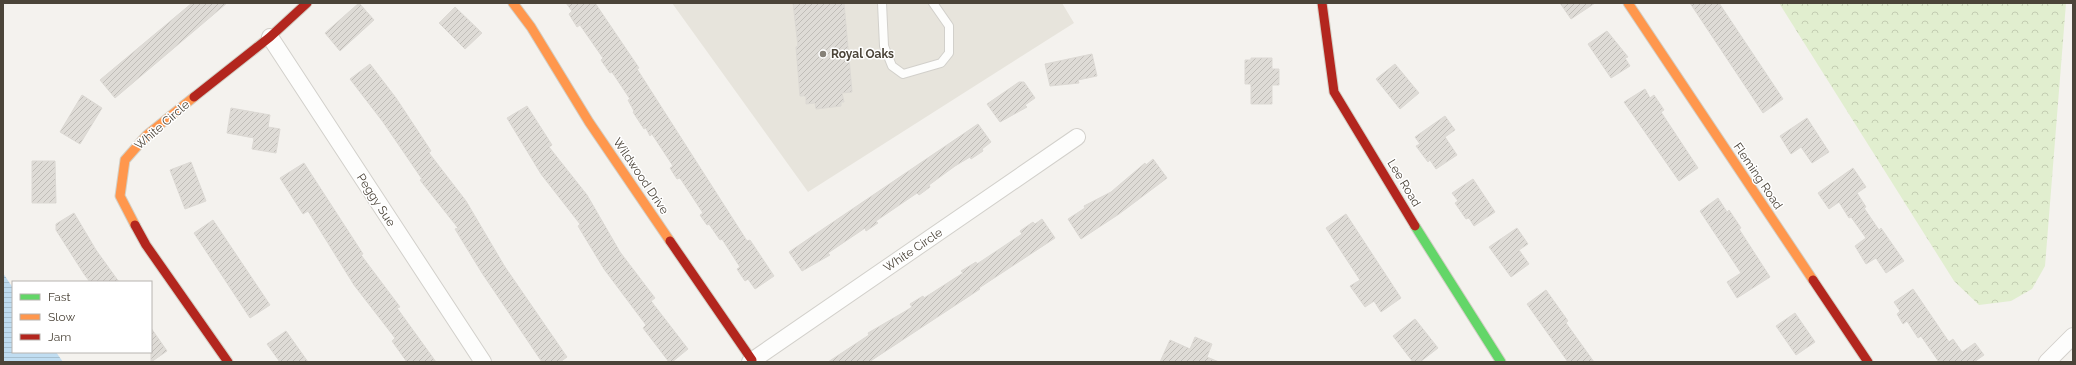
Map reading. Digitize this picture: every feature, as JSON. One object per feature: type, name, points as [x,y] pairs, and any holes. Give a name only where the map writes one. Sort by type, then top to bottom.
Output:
[{"type":"street","name":"White Circle","points":[[228,362],[146,245],[120,196],[125,160],[147,135],[270,37],[307,3]]},
{"type":"street","name":"Wildwood Drive","points":[[513,3],[531,27],[589,122],[751,361]]},
{"type":"street","name":"Lee Road","points":[[1322,3],[1334,92],[1448,280],[1501,362]]},
{"type":"street","name":"Fleming Road","points":[[1628,3],[1868,362]]},
{"type":"street","name":"Peggy Sue","points":[[270,37],[483,362]]},
{"type":"street","name":"White Circle","points":[[751,361],[1077,137]]},
{"type":"street","points":[[2047,362],[2073,336]]},
{"type":"lane","points":[[882,3],[884,46],[892,66],[903,74],[942,63],[949,54],[948,26],[933,3]]},
{"type":"shaded area","name":"Royal Oaks","points":[[672,3],[1062,3],[1074,23],[808,192]]},
{"type":"green space","points":[[1779,3],[2066,3],[2045,266],[2032,289],[2011,301],[1979,305],[1954,281]]},
{"type":"water","points":[[3,273],[12,286],[12,353],[57,353],[63,362],[3,362]]},
{"type":"building","points":[[192,3],[227,3],[115,98],[100,80]]},
{"type":"building","points":[[359,3],[374,20],[340,51],[325,33]]},
{"type":"building","points":[[566,3],[595,3],[639,68],[637,69],[747,241],[750,240],[774,276],[755,289],[748,279],[745,281],[737,269],[740,267],[722,239],[720,240],[709,224],[707,225],[700,215],[703,213],[680,178],[677,179],[670,168],[673,166],[652,134],[650,136],[646,128],[644,129],[633,112],[634,111],[628,100],[630,99],[612,72],[610,73],[601,60],[603,58],[580,25],[577,27],[569,14],[572,11]]},
{"type":"building","name":"Royal Oaks","points":[[793,3],[844,3],[852,92],[842,93],[844,102],[841,102],[841,106],[816,109],[815,103],[806,104],[806,96],[800,96],[796,47],[798,46]]},
{"type":"building","points":[[1560,3],[1595,3],[1571,19]]},
{"type":"building","points":[[1690,3],[1719,3],[1783,99],[1763,113]]},
{"type":"building","points":[[455,7],[482,33],[465,49],[439,23]]},
{"type":"building","points":[[1607,31],[1628,57],[1625,58],[1630,66],[1611,78],[1588,44]]},
{"type":"building","points":[[1092,54],[1097,76],[1078,80],[1079,83],[1050,86],[1045,64]]},
{"type":"building","points":[[1251,58],[1272,58],[1272,69],[1279,69],[1279,85],[1272,85],[1272,104],[1251,104],[1251,84],[1245,84],[1245,60],[1251,60]]},
{"type":"building","points":[[370,64],[396,98],[431,151],[429,153],[466,201],[505,267],[567,357],[560,362],[542,362],[482,273],[455,229],[458,228],[420,180],[422,179],[383,122],[350,79]]},
{"type":"building","points":[[1395,64],[1419,93],[1400,109],[1376,79]]},
{"type":"building","points":[[1019,82],[1024,82],[1035,98],[1025,105],[1027,107],[1000,122],[987,104]]},
{"type":"building","points":[[1645,89],[1650,98],[1654,95],[1664,110],[1661,112],[1698,168],[1679,181],[1624,102]]},
{"type":"building","points":[[82,95],[102,108],[80,144],[60,132]]},
{"type":"building","points":[[527,106],[552,145],[549,147],[587,195],[620,252],[655,298],[651,301],[688,349],[672,362],[669,362],[643,328],[646,325],[604,269],[578,226],[580,224],[541,174],[507,118]]},
{"type":"building","points":[[231,108],[270,115],[268,127],[280,129],[276,153],[252,149],[254,138],[227,133]]},
{"type":"building","points":[[1445,116],[1455,130],[1445,137],[1457,155],[1436,169],[1430,160],[1428,162],[1416,146],[1420,144],[1415,137]]},
{"type":"building","points":[[1807,118],[1829,152],[1812,163],[1801,147],[1791,154],[1780,136]]},
{"type":"building","points":[[978,124],[991,142],[982,149],[983,151],[971,159],[970,157],[955,166],[929,185],[930,187],[919,195],[917,193],[876,221],[878,223],[866,231],[865,228],[828,253],[830,255],[802,271],[789,252]]},
{"type":"building","points":[[1153,159],[1167,178],[1119,214],[1081,239],[1068,219],[1085,208],[1084,206],[1111,192],[1145,163],[1146,165]]},
{"type":"building","points":[[32,161],[55,161],[56,203],[32,203]]},
{"type":"building","points":[[191,162],[206,201],[185,209],[170,170]]},
{"type":"building","points":[[304,163],[363,254],[361,255],[400,307],[397,308],[436,362],[407,362],[392,341],[395,338],[354,285],[308,211],[303,214],[280,178]]},
{"type":"building","points":[[1853,168],[1866,187],[1857,193],[1866,207],[1864,208],[1879,230],[1881,228],[1904,261],[1886,273],[1876,258],[1866,264],[1855,246],[1866,238],[1851,217],[1849,218],[1839,202],[1829,209],[1818,193]]},
{"type":"building","points":[[1473,179],[1495,212],[1474,226],[1469,218],[1466,219],[1455,203],[1458,201],[1452,193]]},
{"type":"building","points":[[1718,198],[1727,212],[1729,210],[1741,228],[1739,229],[1770,277],[1737,298],[1727,282],[1741,273],[1700,211]]},
{"type":"building","points":[[74,213],[96,250],[118,281],[89,281],[56,230],[56,224]]},
{"type":"building","points":[[1346,214],[1401,298],[1381,312],[1374,301],[1365,307],[1350,286],[1360,280],[1326,228]]},
{"type":"building","points":[[1042,219],[1055,238],[979,288],[980,289],[869,362],[828,362],[869,335],[868,333],[912,307],[910,304],[923,296],[924,298],[963,273],[961,271],[976,262],[977,264],[1022,234],[1020,231],[1033,222],[1035,224]]},
{"type":"building","points":[[213,220],[270,305],[250,318],[194,233]]},
{"type":"building","points":[[1517,228],[1528,244],[1519,250],[1529,264],[1511,277],[1489,247]]},
{"type":"building","points":[[1913,289],[1949,342],[1953,339],[1962,352],[1975,343],[1984,355],[1974,362],[1939,362],[1921,336],[1918,338],[1907,321],[1903,324],[1897,314],[1900,311],[1894,302]]},
{"type":"building","points":[[1546,290],[1568,321],[1566,323],[1594,362],[1568,362],[1527,304]]},
{"type":"building","points":[[1795,313],[1815,342],[1796,355],[1776,326]]},
{"type":"building","points":[[1415,319],[1438,348],[1420,362],[1413,362],[1393,336]]},
{"type":"building","points":[[152,329],[167,351],[151,362],[152,353]]},
{"type":"building","points":[[286,331],[308,362],[280,362],[267,344]]},
{"type":"building","points":[[1195,337],[1212,344],[1207,357],[1219,362],[1160,362],[1170,340],[1190,349]]},
{"type":"traffic: fast","points":[[1415,226],[1501,362]]},
{"type":"traffic: slow","points":[[513,3],[531,27],[589,122],[670,241]]},
{"type":"traffic: slow","points":[[1628,3],[1813,280]]},
{"type":"traffic: slow","points":[[135,225],[120,196],[125,160],[147,135],[194,97]]},
{"type":"traffic: jam","points":[[194,97],[270,37],[307,3]]},
{"type":"traffic: jam","points":[[1322,3],[1334,92],[1415,226]]},
{"type":"traffic: jam","points":[[135,225],[146,245],[228,362]]},
{"type":"traffic: jam","points":[[670,241],[752,360]]},
{"type":"traffic: jam","points":[[1813,280],[1868,362]]},
{"type":"place","name":"Royal Oaks","points":[[823,54]]}]
